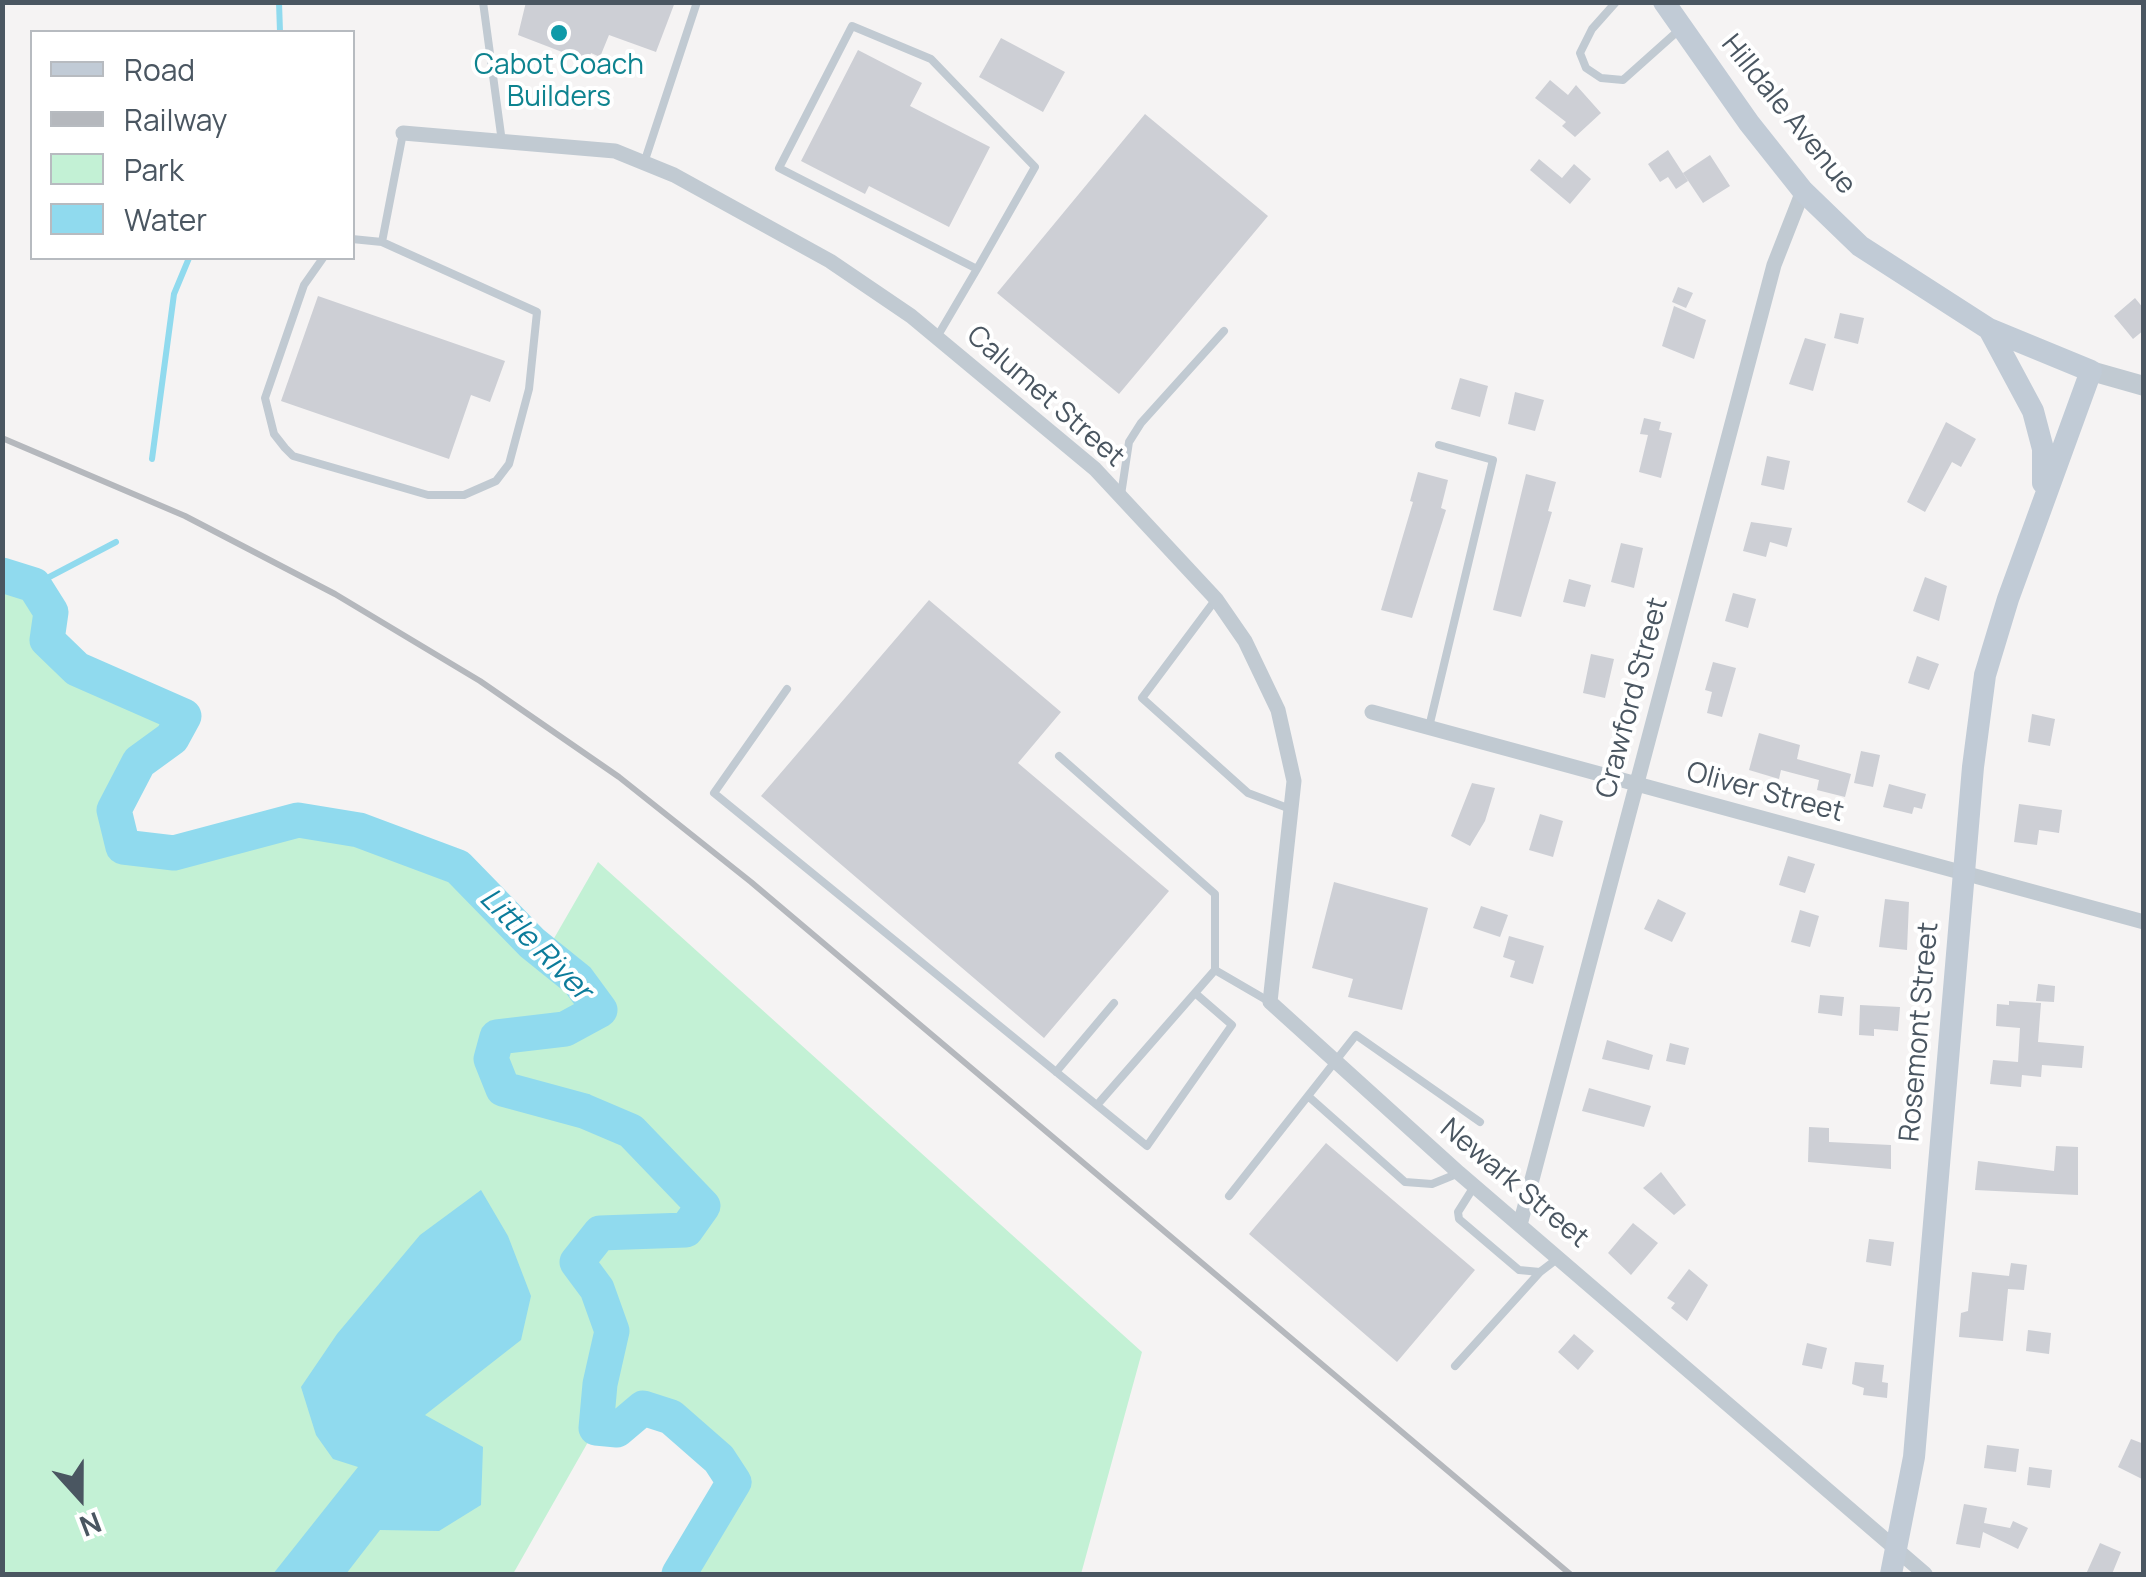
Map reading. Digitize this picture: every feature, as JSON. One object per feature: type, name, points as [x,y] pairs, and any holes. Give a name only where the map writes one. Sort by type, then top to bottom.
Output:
[{"type":"main road","name":"Hilldale Avenue","points":[[1664,2],[1748,123],[1804,190],[1860,246],[1989,329],[2091,371]]},
{"type":"main road","name":"Rosemont Street","points":[[1989,329],[2025,392],[2039,429],[2042,502]]},
{"type":"main road","name":"Rosemont Street","points":[[1891,1574],[1914,1458],[1964,873],[1986,675],[2042,502],[2091,371]]},
{"type":"street","name":"Calumet Street","points":[[403,133],[615,151],[674,175],[830,261],[937,338],[1017,401],[1120,495],[1216,599],[1246,641],[1271,693],[1294,780],[1293,810]]},
{"type":"street","name":"Crawford Street","points":[[1521,1221],[1774,266],[1804,190]]},
{"type":"street","name":"Hilldale Avenue","points":[[2091,371],[2144,386]]},
{"type":"street","name":"Oliver Street","points":[[1372,712],[2144,922]]},
{"type":"street","points":[[1270,1002],[1276,913],[1293,810]]},
{"type":"street","name":"Newark Street","points":[[1270,1002],[1460,1173],[1521,1221],[1925,1574]]},
{"type":"lane","points":[[484,2],[502,142]]},
{"type":"lane","points":[[644,163],[697,2]]},
{"type":"lane","points":[[1616,2],[1592,28],[1580,53],[1586,68],[1601,78],[1623,80],[1682,28]]},
{"type":"lane","points":[[937,338],[977,269],[1035,167],[931,59],[852,26],[779,168],[977,269]]},
{"type":"lane","points":[[382,242],[403,133]]},
{"type":"lane","points":[[322,260],[304,285],[268,384],[265,398],[274,434],[293,456],[392,487],[450,496],[483,488],[509,464],[528,389],[537,312],[382,242],[355,239]]},
{"type":"lane","points":[[1120,495],[1127,478],[1129,442],[1141,423],[1224,331]]},
{"type":"lane","points":[[1428,727],[1493,460],[1439,445]]},
{"type":"lane","points":[[1216,599],[1142,698],[1248,794],[1293,810]]},
{"type":"lane","points":[[787,688],[714,793],[1147,1146],[1232,1025],[1194,993]]},
{"type":"lane","points":[[1059,756],[1215,894],[1215,970],[1098,1105]]},
{"type":"lane","points":[[1215,970],[1270,1002]]},
{"type":"lane","points":[[1056,1072],[1114,1004]]},
{"type":"lane","points":[[1229,1196],[1356,1036],[1480,1122]]},
{"type":"lane","points":[[1308,1096],[1405,1182],[1432,1184],[1460,1173]]},
{"type":"lane","points":[[1476,1185],[1458,1212],[1459,1220],[1519,1270],[1540,1272]]},
{"type":"lane","points":[[1456,1366],[1540,1272],[1561,1256]]},
{"type":"green space","points":[[2,575],[34,585],[51,612],[48,640],[77,669],[184,716],[139,762],[115,809],[123,847],[174,853],[298,820],[456,857],[545,954],[598,862],[1142,1352],[1081,1574],[679,1574],[734,1482],[719,1459],[671,1417],[643,1408],[617,1430],[596,1428],[513,1574],[3,1574]]},
{"type":"water","points":[[481,1190],[508,1236],[531,1296],[521,1340],[425,1415],[483,1447],[481,1505],[439,1531],[380,1530],[346,1574],[273,1574],[358,1467],[333,1459],[316,1435],[301,1387],[337,1334],[420,1235]]},
{"type":"building","name":"Cabot Coach Builders","points":[[526,2],[675,2],[656,52],[609,35],[600,57],[591,53],[588,62],[518,35]]},
{"type":"building","points":[[1001,38],[1065,72],[1043,112],[979,77]]},
{"type":"building","points":[[858,50],[922,83],[910,106],[990,147],[949,227],[869,186],[865,194],[801,161]]},
{"type":"building","points":[[1550,80],[1568,95],[1576,85],[1601,113],[1575,137],[1562,126],[1566,122],[1535,98]]},
{"type":"building","points":[[1145,114],[1268,216],[1119,394],[997,293]]},
{"type":"building","points":[[1668,150],[1688,181],[1676,189],[1668,177],[1660,182],[1648,164]]},
{"type":"building","points":[[1710,155],[1730,186],[1703,203],[1683,173]]},
{"type":"building","points":[[1539,159],[1562,178],[1574,164],[1591,179],[1570,204],[1530,170]]},
{"type":"building","points":[[1678,287],[1693,293],[1686,308],[1672,302]]},
{"type":"building","points":[[318,296],[505,361],[490,402],[471,395],[449,459],[281,401]]},
{"type":"building","points":[[2135,298],[2144,309],[2144,330],[2133,339],[2114,316]]},
{"type":"building","points":[[1674,306],[1706,320],[1694,359],[1662,346]]},
{"type":"building","points":[[1840,313],[1864,318],[1858,344],[1834,338]]},
{"type":"building","points":[[1805,338],[1826,344],[1813,391],[1789,384]]},
{"type":"building","points":[[1460,378],[1488,386],[1480,417],[1451,409]]},
{"type":"building","points":[[1515,392],[1544,400],[1535,431],[1508,424]]},
{"type":"building","points":[[1644,418],[1661,422],[1659,430],[1672,433],[1661,478],[1639,472],[1648,435],[1640,434]]},
{"type":"building","points":[[1946,422],[1976,439],[1961,467],[1952,462],[1925,512],[1907,502]]},
{"type":"building","points":[[1767,456],[1790,461],[1784,490],[1761,485]]},
{"type":"building","points":[[1418,472],[1448,480],[1441,508],[1446,510],[1412,618],[1381,610]]},
{"type":"building","points":[[1526,474],[1556,482],[1548,511],[1552,512],[1521,617],[1493,610]]},
{"type":"building","points":[[1751,522],[1792,528],[1787,547],[1770,542],[1766,557],[1743,551]]},
{"type":"building","points":[[1621,543],[1643,548],[1634,588],[1611,582]]},
{"type":"building","points":[[1925,577],[1947,586],[1939,621],[1913,611]]},
{"type":"building","points":[[1569,579],[1591,585],[1585,607],[1563,602]]},
{"type":"building","points":[[1733,593],[1756,599],[1748,628],[1725,621]]},
{"type":"building","points":[[929,600],[1061,712],[1018,763],[1169,891],[1044,1038],[761,796]]},
{"type":"building","points":[[1591,654],[1614,659],[1605,698],[1583,693]]},
{"type":"building","points":[[1917,656],[1939,664],[1929,690],[1908,683]]},
{"type":"building","points":[[1713,662],[1736,668],[1722,717],[1707,713],[1712,692],[1705,690]]},
{"type":"building","points":[[2032,714],[2055,719],[2050,746],[2028,742]]},
{"type":"building","points":[[1759,733],[1800,745],[1797,759],[1851,774],[1845,797],[1817,790],[1819,780],[1781,770],[1779,779],[1749,770]]},
{"type":"building","points":[[1861,751],[1880,755],[1873,787],[1854,783]]},
{"type":"building","points":[[1472,783],[1495,788],[1485,821],[1470,846],[1451,836]]},
{"type":"building","points":[[1889,784],[1926,794],[1922,809],[1914,807],[1912,814],[1883,807]]},
{"type":"building","points":[[2019,804],[2062,810],[2059,833],[2039,830],[2037,845],[2014,842]]},
{"type":"building","points":[[1540,814],[1563,821],[1553,857],[1529,850]]},
{"type":"building","points":[[1788,856],[1815,864],[1805,893],[1779,885]]},
{"type":"building","points":[[1334,882],[1428,908],[1402,1010],[1348,997],[1353,979],[1312,968]]},
{"type":"building","points":[[1658,899],[1686,913],[1672,942],[1644,929]]},
{"type":"building","points":[[1885,899],[1909,902],[1907,950],[1879,947]]},
{"type":"building","points":[[1481,906],[1508,915],[1500,937],[1473,928]]},
{"type":"building","points":[[1800,910],[1819,916],[1810,947],[1791,942]]},
{"type":"building","points":[[1509,936],[1544,946],[1533,984],[1510,977],[1515,961],[1503,957]]},
{"type":"building","points":[[2038,984],[2055,986],[2054,1002],[2036,1001]]},
{"type":"building","points":[[1820,995],[1844,997],[1842,1016],[1818,1013]]},
{"type":"building","points":[[2009,1001],[2041,1003],[2038,1042],[2084,1046],[2082,1068],[2042,1065],[2041,1077],[2022,1075],[2021,1087],[1990,1084],[1993,1060],[2018,1062],[2020,1028],[1996,1026],[1997,1004],[2009,1005]]},
{"type":"building","points":[[1860,1005],[1900,1007],[1898,1031],[1874,1029],[1874,1036],[1859,1035]]},
{"type":"building","points":[[1607,1040],[1653,1055],[1649,1070],[1602,1059]]},
{"type":"building","points":[[1670,1043],[1689,1048],[1685,1065],[1666,1061]]},
{"type":"building","points":[[1589,1088],[1651,1106],[1644,1127],[1582,1111]]},
{"type":"building","points":[[1809,1127],[1829,1128],[1829,1142],[1891,1145],[1891,1169],[1808,1162]]},
{"type":"building","points":[[1326,1143],[1475,1270],[1397,1362],[1249,1234]]},
{"type":"building","points":[[2056,1146],[2078,1147],[2078,1195],[1975,1190],[1978,1161],[2054,1171]]},
{"type":"building","points":[[1661,1172],[1686,1205],[1674,1215],[1643,1188]]},
{"type":"building","points":[[1633,1223],[1658,1243],[1631,1275],[1608,1253]]},
{"type":"building","points":[[1869,1239],[1894,1242],[1891,1266],[1866,1262]]},
{"type":"building","points":[[2011,1263],[2027,1265],[2024,1290],[2008,1289],[2003,1341],[1959,1337],[1961,1313],[1968,1311],[1972,1272],[2009,1276]]},
{"type":"building","points":[[1689,1269],[1708,1285],[1687,1321],[1671,1308],[1675,1303],[1667,1298]]},
{"type":"building","points":[[2028,1330],[2051,1333],[2049,1354],[2026,1351]]},
{"type":"building","points":[[1574,1334],[1594,1351],[1578,1370],[1558,1352]]},
{"type":"building","points":[[1807,1343],[1827,1348],[1822,1369],[1802,1365]]},
{"type":"building","points":[[1855,1362],[1884,1365],[1882,1382],[1888,1383],[1887,1398],[1863,1395],[1864,1388],[1852,1384]]},
{"type":"building","points":[[2131,1439],[2144,1444],[2144,1480],[2118,1467]]},
{"type":"building","points":[[1987,1445],[2019,1449],[2016,1472],[1984,1468]]},
{"type":"building","points":[[2029,1467],[2052,1470],[2050,1488],[2027,1485]]},
{"type":"building","points":[[1964,1504],[1987,1508],[1984,1523],[2010,1528],[2013,1521],[2028,1528],[2018,1549],[1983,1532],[1980,1548],[1956,1544]]},
{"type":"building","points":[[2100,1543],[2121,1552],[2112,1574],[2086,1574]]},
{"type":"waterway","points":[[279,2],[280,30]]},
{"type":"waterway","points":[[152,459],[174,294],[188,260]]},
{"type":"waterway","points":[[34,585],[116,542]]},
{"type":"waterway","name":"Little River","points":[[2,575],[34,585],[51,612],[47,640],[77,669],[184,716],[172,738],[139,762],[114,810],[123,847],[174,853],[298,820],[359,830],[458,867],[532,943],[578,980],[600,1010],[565,1029],[497,1037],[491,1059],[503,1089],[584,1111],[631,1131],[703,1206],[686,1230],[600,1233],[577,1262],[597,1289],[612,1331],[600,1384],[596,1428],[617,1430],[643,1408],[671,1417],[719,1459],[734,1482],[679,1574]]},
{"type":"railway","points":[[2,438],[185,516],[335,594],[480,681],[619,777],[751,882],[1570,1574]]},
{"type":"place","name":"Cabot Coach Builders","points":[[559,33]]}]
